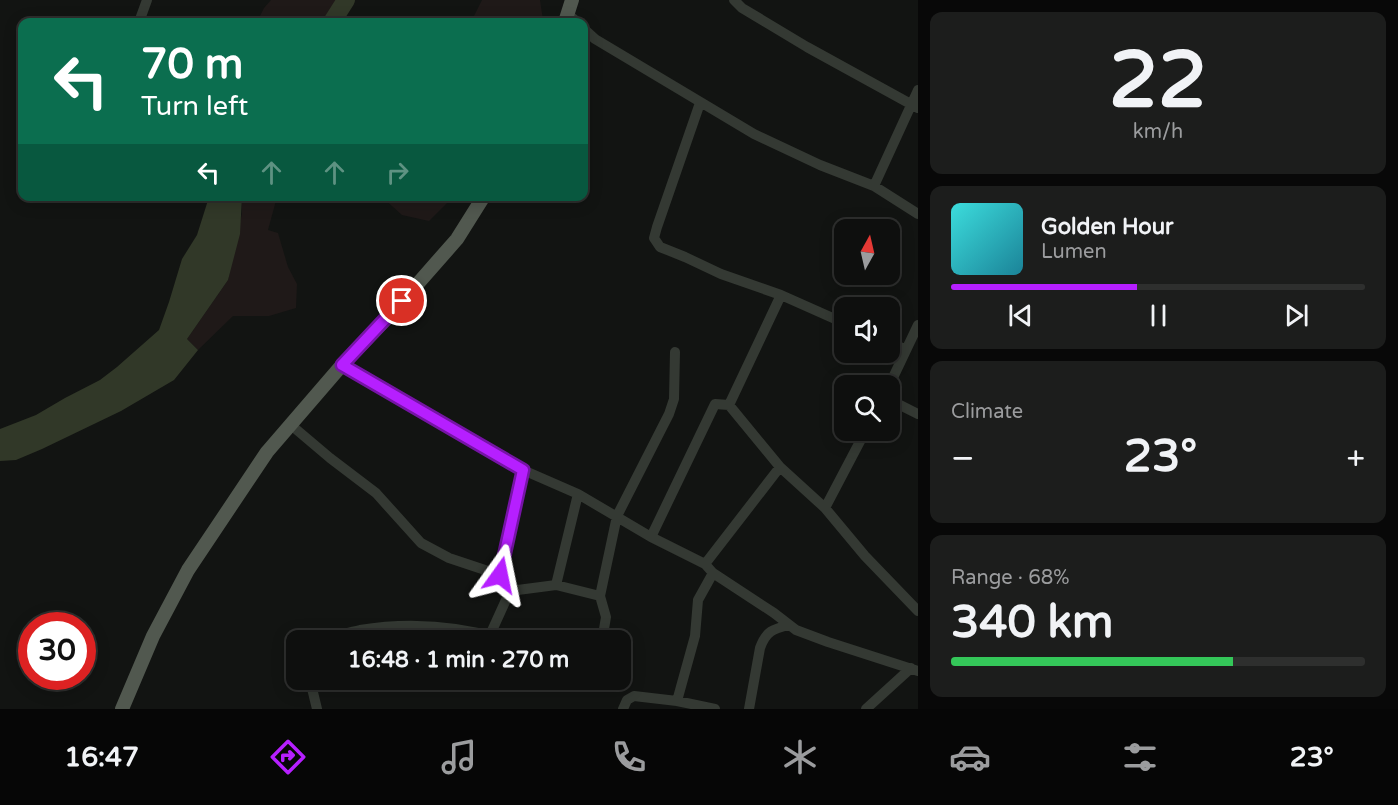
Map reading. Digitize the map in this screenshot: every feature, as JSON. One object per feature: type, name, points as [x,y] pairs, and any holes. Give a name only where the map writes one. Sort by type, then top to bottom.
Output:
[{"type":"main road","points":[[570,18],[572,0]]},
{"type":"main road","points":[[122,709],[153,636],[188,570],[267,452],[342,365],[392,313],[457,239],[481,201]]},
{"type":"street","points":[[140,18],[147,0]]},
{"type":"street","points":[[734,0],[742,8],[807,47],[914,107]]},
{"type":"street","points":[[588,33],[754,134],[820,165],[874,186],[918,214]]},
{"type":"street","points":[[874,186],[914,107],[918,90]]},
{"type":"street","points":[[700,103],[663,205],[654,238],[660,247],[834,319]]},
{"type":"street","points":[[729,405],[781,295]]},
{"type":"street","points":[[894,375],[918,325]]},
{"type":"street","points":[[900,347],[906,350]]},
{"type":"street","points":[[604,630],[606,618],[600,596],[617,516],[675,399],[675,352]]},
{"type":"street","points":[[342,365],[523,470],[578,494],[651,537],[705,564],[713,573],[796,630],[914,670]]},
{"type":"street","points":[[651,537],[716,404],[729,405],[780,467],[825,508],[865,556],[918,611]]},
{"type":"street","points":[[900,405],[918,414]]},
{"type":"street","points":[[291,425],[376,493],[421,543],[449,558],[500,575],[510,591]]},
{"type":"street","points":[[825,508],[860,441]]},
{"type":"street","points":[[705,564],[780,467]]},
{"type":"street","points":[[500,575],[523,470]]},
{"type":"street","points":[[556,585],[578,494]]},
{"type":"street","points":[[677,701],[695,636],[698,600],[713,573]]},
{"type":"street","points":[[510,591],[556,585],[600,596]]},
{"type":"street","points":[[492,630],[510,591]]},
{"type":"street","points":[[749,709],[763,638],[772,630],[789,624]]},
{"type":"street","points":[[362,630],[380,627],[434,626],[459,630]]},
{"type":"street","points":[[866,709],[914,670]]},
{"type":"street","points":[[312,690],[317,709]]},
{"type":"street","points":[[623,709],[627,700],[634,696],[677,701],[715,709]]},
{"type":"shaded area","points":[[271,0],[339,0],[329,18],[259,18]]},
{"type":"shaded area","points":[[482,0],[540,0],[543,18],[473,18]]},
{"type":"shaded area","points":[[208,201],[242,201],[240,234],[228,280],[187,339],[198,350],[174,380],[121,411],[42,449],[16,460],[0,461],[0,429],[36,415],[100,380],[159,330],[182,259],[197,235]]},
{"type":"shaded area","points":[[242,201],[276,201],[268,230],[278,233],[288,267],[297,284],[296,308],[269,316],[233,316],[198,350],[187,339],[228,280],[242,213]]},
{"type":"shaded area","points":[[386,201],[449,201],[429,221],[402,215]]},
{"type":"waterway","points":[[335,18],[346,0]]},
{"type":"route","points":[[402,301],[342,365],[523,470],[500,575]]}]
